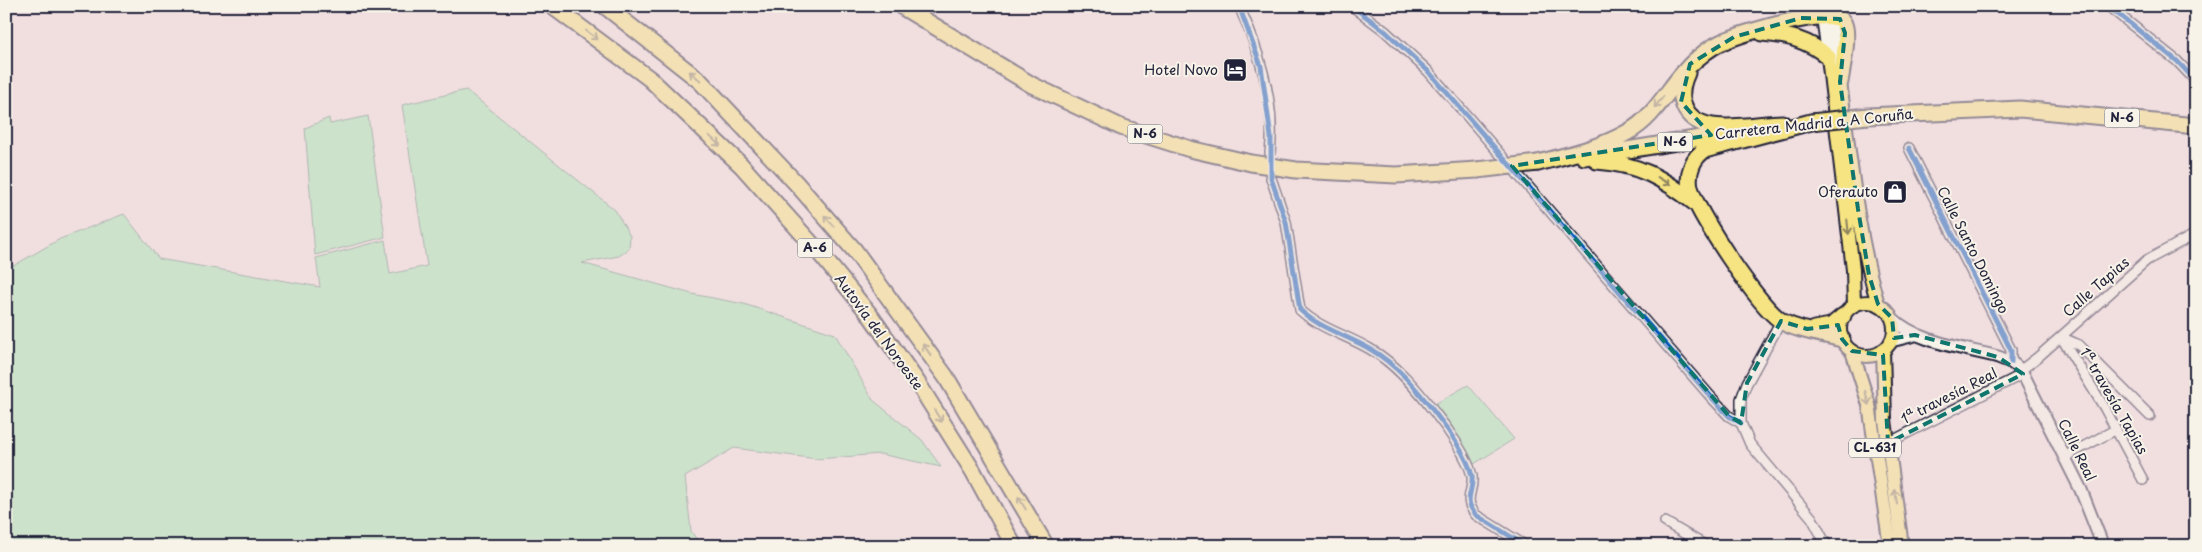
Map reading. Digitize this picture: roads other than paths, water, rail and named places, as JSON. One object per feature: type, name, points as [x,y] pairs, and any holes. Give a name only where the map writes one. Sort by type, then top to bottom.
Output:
[{"type":"highway","name":"Autovía del Noroeste","points":[[552,6],[650,78],[741,165],[818,251],[870,315],[916,382],[973,471],[1014,546]]},
{"type":"highway","name":"Autovía del Noroeste","points":[[605,6],[700,81],[796,182],[855,251],[946,376],[1046,546]]},
{"type":"highway","name":"Carretera Madrid a A Coruña","points":[[901,6],[1032,85],[1121,126],[1190,148],[1251,163],[1296,170],[1396,175],[1477,170],[1612,153],[1722,133],[1868,116],[2020,109],[2196,126]]},
{"type":"highway","points":[[1812,45],[1811,24],[1819,12]]},
{"type":"highway","points":[[1538,163],[1573,154],[1629,132],[1648,115],[1690,64],[1716,45],[1734,37],[1819,12],[1840,19],[1845,27],[1840,82]]},
{"type":"highway","points":[[1753,32],[1786,36],[1812,45],[1828,57]]},
{"type":"highway","points":[[1690,64],[1682,84],[1681,102],[1688,115],[1698,123],[1713,126],[1811,122]]},
{"type":"highway","points":[[1811,122],[1717,146],[1698,154],[1690,170],[1690,184],[1695,202],[1748,285],[1781,321],[1842,340]]},
{"type":"highway","points":[[1538,163],[1598,161],[1630,165],[1655,175],[1695,202]]},
{"type":"highway","points":[[1806,329],[1831,326],[1848,310]]},
{"type":"main road","points":[[1819,12],[1828,57],[1852,261],[1848,310],[1840,329],[1842,340]]},
{"type":"main road","points":[[1840,82],[1864,247],[1869,274],[1878,304]]},
{"type":"main road","points":[[1848,310],[1867,302],[1878,304],[1886,309],[1900,326],[1915,335],[1998,357],[2018,369]]},
{"type":"main road","name":"CL-631","points":[[1892,318],[1894,330],[1887,345],[1885,420],[1902,546]]},
{"type":"main road","points":[[1852,351],[1862,355],[1872,355],[1887,345],[1915,335]]},
{"type":"main road","name":"CL-631","points":[[1842,340],[1852,351],[1858,364],[1869,405],[1890,546]]},
{"type":"main road","name":"Calle Real","points":[[2018,369],[2081,490],[2102,546]]},
{"type":"street","points":[[1239,6],[1262,66],[1270,127],[1270,153]]},
{"type":"street","points":[[1352,6],[1385,31],[1428,71],[1711,397],[1728,416],[1741,422]]},
{"type":"street","points":[[2108,6],[2177,61],[2196,81]]},
{"type":"street","name":"Calle Santo Domingo","points":[[1909,148],[2011,350],[2018,369]]},
{"type":"street","points":[[1271,178],[1286,222],[1300,310],[1318,322],[1372,350],[1408,381],[1436,414],[1456,444],[1472,477],[1468,501],[1476,515],[1526,546]]},
{"type":"street","name":"Calle Tapias","points":[[2018,369],[2061,337],[2147,260],[2196,234]]},
{"type":"street","points":[[1781,321],[1746,383],[1741,398],[1741,422],[1750,444],[1812,518],[1827,546]]},
{"type":"street","points":[[2061,337],[2079,345],[2150,416]]},
{"type":"street","name":"1ª travesía Tapias","points":[[2061,337],[2104,407],[2144,480]]},
{"type":"street","name":"1ª travesía Real","points":[[1888,443],[2018,369]]},
{"type":"street","points":[[2064,457],[2115,430]]},
{"type":"street","points":[[1665,522],[1706,546]]},
{"type":"place","name":"Hotel Novo","points":[[1235,70]]},
{"type":"place","name":"Oferauto","points":[[1895,192]]}]
